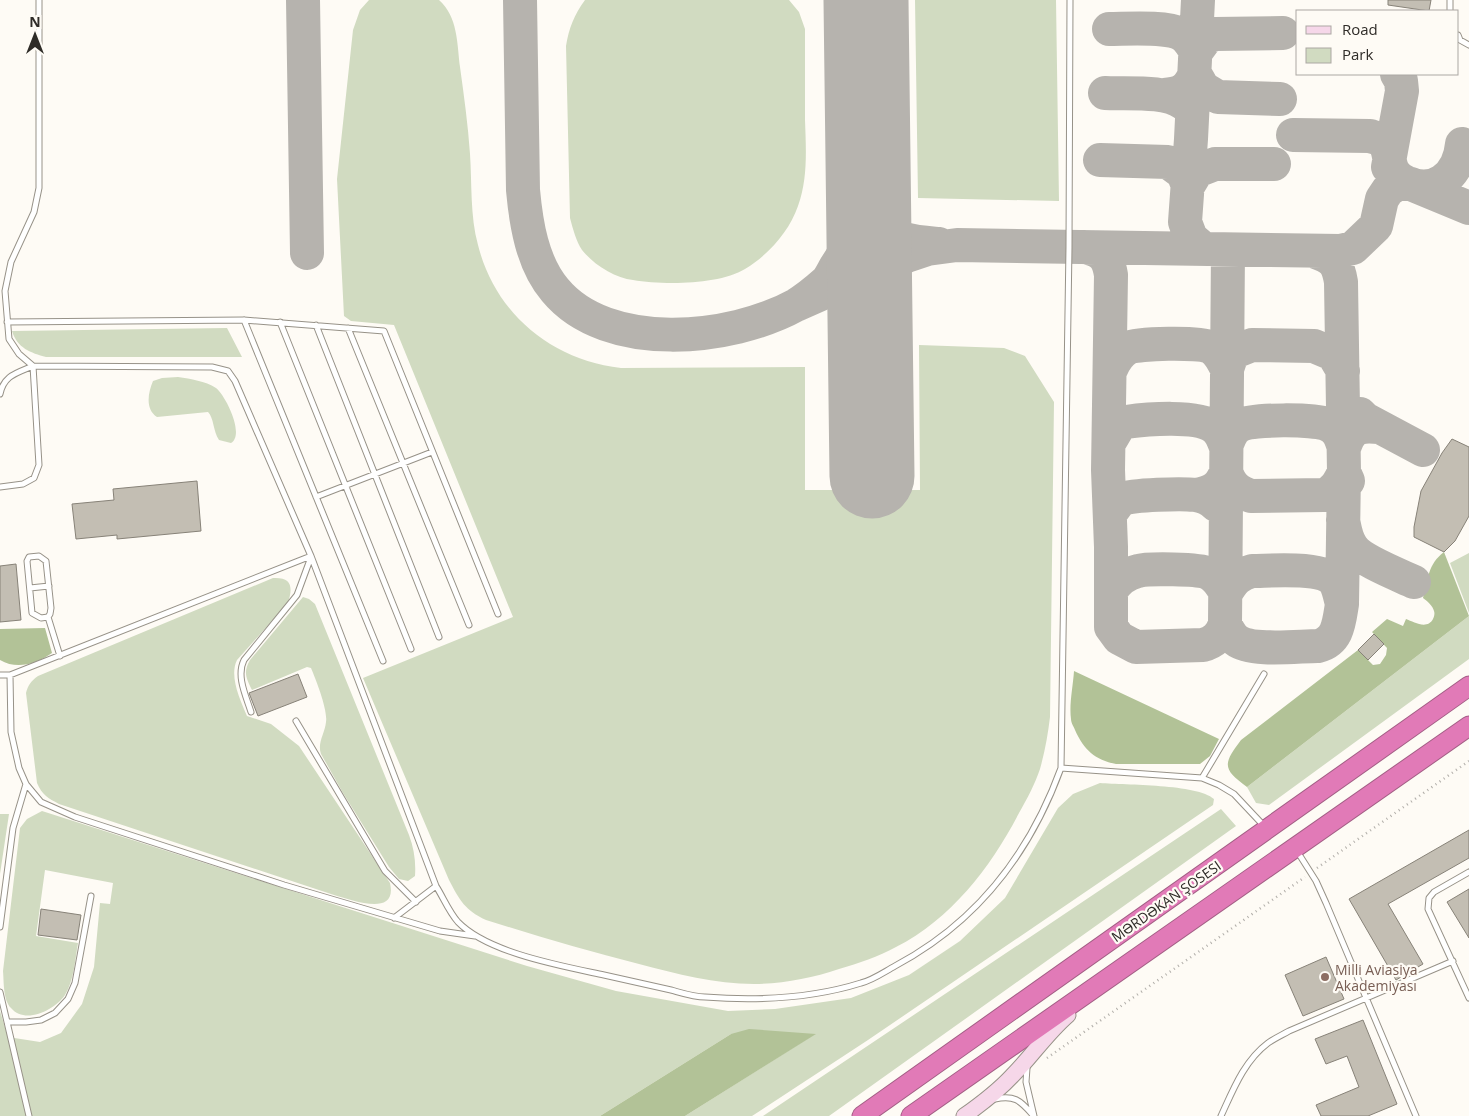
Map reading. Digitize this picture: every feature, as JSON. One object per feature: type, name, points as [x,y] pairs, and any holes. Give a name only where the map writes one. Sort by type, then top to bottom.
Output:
[{"type":"highway","name":"MƏRDƏKAN ŞOSESI","points":[[862,1116],[1469,686]]},
{"type":"highway","points":[[910,1116],[1469,726]]},
{"type":"street","points":[[964,1116],[1012,1076],[1056,1025],[1128,964]]},
{"type":"lane","points":[[0,487],[23,484],[34,478],[39,465],[33,366],[19,354],[9,339],[5,291],[12,262],[34,212],[39,188],[39,0]]},
{"type":"lane","points":[[0,394],[2,384],[12,375],[33,366],[212,367],[228,371],[235,381],[311,556],[436,886],[457,921],[475,936],[499,948],[557,964],[702,997],[762,1000],[807,996],[863,983],[919,953],[985,898],[1017,858],[1053,791],[1062,768],[1069,247],[1070,0]]},
{"type":"lane","points":[[1459,38],[1469,45]]},
{"type":"lane","points":[[7,322],[244,320],[384,331],[498,614]]},
{"type":"lane","points":[[244,320],[382,661]]},
{"type":"lane","points":[[280,322],[411,649]]},
{"type":"lane","points":[[316,325],[439,637]]},
{"type":"lane","points":[[348,328],[469,625]]},
{"type":"lane","points":[[316,497],[432,452]]},
{"type":"lane","points":[[0,675],[10,675],[60,656],[311,556]]},
{"type":"lane","points":[[251,712],[240,676],[240,667],[297,595],[311,556]]},
{"type":"lane","points":[[48,617],[41,618],[32,613],[27,561],[29,557],[43,557],[46,561],[50,608],[48,617],[60,656]]},
{"type":"lane","points":[[30,588],[49,586]]},
{"type":"lane","points":[[1202,778],[1264,674]]},
{"type":"lane","points":[[10,675],[12,732],[19,768],[26,784],[41,802],[76,816],[284,885],[440,931],[475,936]]},
{"type":"lane","points":[[296,721],[385,871],[416,902]]},
{"type":"lane","points":[[1062,768],[1202,778],[1219,784],[1234,794],[1267,829]]},
{"type":"lane","points":[[0,927],[12,828],[26,784]]},
{"type":"lane","points":[[1295,849],[1311,873],[1326,903],[1415,1116]]},
{"type":"lane","points":[[1469,872],[1434,892],[1429,898],[1428,909],[1469,998]]},
{"type":"lane","points":[[394,918],[436,886]]},
{"type":"lane","points":[[7,1022],[41,1020],[55,1013],[68,999],[75,983],[91,896]]},
{"type":"lane","points":[[1221,1116],[1250,1060],[1268,1043],[1289,1031],[1453,961]]},
{"type":"lane","points":[[0,992],[29,1116]]},
{"type":"lane","points":[[1033,1052],[1026,1073],[1027,1091],[1034,1116]]},
{"type":"lane","points":[[980,1104],[992,1099],[1009,1097],[1022,1103],[1034,1116]]},
{"type":"path","points":[[1026,1073],[1469,761]]},
{"type":"green space","points":[[369,0],[439,0],[450,14],[456,31],[466,110],[472,211],[478,245],[486,269],[498,292],[512,312],[549,343],[572,355],[595,363],[621,368],[805,367],[805,490],[920,490],[919,345],[1004,348],[1025,356],[1054,402],[1050,717],[1040,769],[1031,791],[1008,833],[996,853],[968,890],[934,922],[896,947],[861,962],[808,978],[787,982],[739,984],[710,980],[620,959],[486,920],[468,908],[460,899],[449,880],[363,678],[513,617],[394,325],[351,321],[344,316],[337,179],[353,30],[360,10]]},
{"type":"green space","points":[[585,0],[789,0],[799,12],[805,29],[806,152],[801,196],[794,216],[777,242],[762,257],[745,269],[721,278],[706,281],[645,282],[619,277],[605,270],[592,261],[582,250],[570,218],[566,46],[572,22]]},
{"type":"green space","points":[[915,0],[1056,0],[1059,201],[918,198]]},
{"type":"green space","points":[[227,328],[242,357],[46,357],[21,346],[12,331]]},
{"type":"green space","points":[[178,377],[207,384],[220,392],[229,407],[235,424],[235,439],[231,443],[219,440],[208,412],[157,417],[153,414],[149,400],[153,381],[162,378]]},
{"type":"green space","points":[[1444,552],[1469,616],[1247,787],[1239,781],[1229,771],[1228,761],[1241,740],[1358,650],[1373,665],[1380,664],[1386,655],[1387,648],[1372,632],[1387,619],[1403,626],[1406,619],[1424,625],[1433,619],[1434,611],[1431,605],[1423,598],[1432,567]]},
{"type":"green space","points":[[1469,553],[1469,613],[1450,563]]},
{"type":"green space","points":[[273,578],[284,579],[290,584],[288,603],[237,660],[234,673],[239,695],[247,716],[271,724],[299,746],[390,883],[391,894],[387,900],[381,903],[362,903],[334,895],[59,804],[46,796],[37,783],[26,693],[33,680],[38,676]]},
{"type":"green space","points":[[303,597],[315,604],[409,835],[415,860],[415,876],[408,881],[399,879],[389,867],[321,754],[320,746],[326,717],[321,695],[311,668],[307,667],[252,690],[248,682],[246,672],[250,660]]},
{"type":"green space","points":[[1469,616],[1469,659],[1269,805],[1256,803],[1247,787]]},
{"type":"green space","points":[[45,628],[52,653],[33,663],[20,665],[13,665],[0,660],[0,629]]},
{"type":"green space","points":[[1074,671],[1219,739],[1210,756],[1200,764],[1116,764],[1096,757],[1082,743],[1071,722],[1070,708]]},
{"type":"green space","points":[[1100,783],[1160,786],[1193,790],[1214,799],[1213,805],[868,1040],[752,1116],[685,1116],[815,1034],[731,1034],[600,1116],[0,1116],[0,1011],[8,1037],[40,1042],[61,1033],[82,1004],[94,967],[100,903],[110,904],[113,883],[45,870],[36,936],[78,943],[74,970],[65,995],[54,1006],[40,1014],[24,1015],[17,1013],[8,1005],[4,991],[3,971],[20,828],[27,819],[42,811],[527,966],[616,991],[728,1011],[775,1009],[851,998],[909,975],[960,941],[1005,898],[1058,808],[1073,794]]},
{"type":"green space","points":[[1221,809],[1236,826],[829,1116],[763,1116]]},
{"type":"green space","points":[[0,814],[9,814],[0,874]]},
{"type":"green space","points":[[749,1029],[816,1034],[685,1116],[600,1116],[731,1034]]},
{"type":"building","points":[[1388,0],[1431,0],[1429,10],[1388,5]]},
{"type":"building","points":[[1452,439],[1469,447],[1469,516],[1455,541],[1444,552],[1414,537],[1414,527],[1421,491]]},
{"type":"building","points":[[197,481],[201,531],[117,539],[117,535],[76,539],[72,504],[114,500],[113,489]]},
{"type":"building","points":[[16,564],[21,620],[0,622],[0,566]]},
{"type":"building","points":[[1374,634],[1384,644],[1368,660],[1358,650]]},
{"type":"building","points":[[298,674],[307,697],[258,716],[249,693]]},
{"type":"building","points":[[1469,830],[1469,858],[1388,904],[1423,964],[1396,980],[1349,899]]},
{"type":"building","points":[[1469,889],[1469,938],[1447,902]]},
{"type":"building","points":[[41,909],[81,915],[77,940],[38,935]]},
{"type":"building","points":[[1326,957],[1344,999],[1303,1016],[1285,975]]},
{"type":"building","points":[[1363,1020],[1397,1104],[1368,1116],[1321,1116],[1316,1105],[1359,1087],[1347,1056],[1326,1064],[1315,1039]]},
{"type":"taxiway","points":[[303,0],[307,253]]},
{"type":"taxiway","points":[[520,0],[523,190],[528,229],[536,255],[547,279],[555,290],[578,310],[605,324],[637,332],[671,335],[705,333],[738,327],[769,317],[796,305],[826,282],[845,252],[869,207]]},
{"type":"taxiway","points":[[854,0],[867,31]]},
{"type":"taxiway","points":[[1198,0],[1185,222],[1191,238],[1204,249]]},
{"type":"taxiway","points":[[1109,29],[1146,28],[1174,31],[1186,38],[1196,52],[1207,37],[1215,34],[1283,33]]},
{"type":"taxiway","points":[[1165,95],[1183,90],[1195,74],[1203,88],[1218,97],[1280,99]]},
{"type":"taxiway","points":[[1388,167],[1402,91],[1401,81],[1398,75]]},
{"type":"taxiway","points":[[1105,93],[1157,95],[1168,97],[1184,104]]},
{"type":"taxiway","points":[[1293,135],[1370,136],[1381,140],[1385,144],[1396,176],[1413,185],[1424,186],[1434,185],[1450,174],[1456,166],[1462,144]]},
{"type":"taxiway","points":[[1100,160],[1168,162],[1183,173],[1188,186],[1197,171],[1215,164],[1274,164]]},
{"type":"taxiway","points":[[796,305],[909,255],[927,249],[957,245],[1340,251],[1353,248],[1376,226],[1382,199],[1388,190],[1397,184],[1411,184],[1469,208]]},
{"type":"taxiway","points":[[869,207],[879,224],[892,234],[907,240],[939,244]]},
{"type":"taxiway","points":[[1084,247],[1095,250],[1103,255],[1108,263],[1111,275],[1108,470],[1111,547],[1111,627],[1119,638],[1136,647],[1203,645],[1217,638],[1225,624],[1228,250]]},
{"type":"taxiway","points":[[1225,624],[1233,637],[1243,644],[1275,648],[1325,644],[1334,636],[1338,624],[1342,604],[1344,472],[1341,282],[1337,266],[1334,262],[1316,252]]},
{"type":"taxiway","points":[[1111,369],[1122,352],[1128,348],[1143,345],[1169,344],[1194,344],[1210,347],[1218,354],[1227,369]]},
{"type":"taxiway","points":[[1227,369],[1231,357],[1237,351],[1252,345],[1314,346],[1333,354],[1343,371]]},
{"type":"taxiway","points":[[1360,414],[1365,419],[1423,450]]},
{"type":"taxiway","points":[[1109,443],[1119,426],[1126,422],[1184,419],[1206,423],[1214,427],[1220,433],[1226,447]]},
{"type":"taxiway","points":[[1226,447],[1235,429],[1247,423],[1270,421],[1319,422],[1330,426],[1336,431],[1344,448],[1349,436],[1356,429],[1361,427],[1379,427]]},
{"type":"taxiway","points":[[1196,495],[1218,486],[1226,472],[1235,487],[1251,496],[1324,495],[1336,486],[1344,472],[1348,481]]},
{"type":"taxiway","points":[[1110,514],[1121,499],[1146,495],[1195,495],[1207,498],[1216,505]]},
{"type":"taxiway","points":[[1343,520],[1348,541],[1356,552],[1380,567],[1414,582]]},
{"type":"taxiway","points":[[1111,591],[1125,576],[1144,570],[1185,570],[1208,573],[1216,579],[1226,593],[1236,579],[1252,571],[1296,570],[1308,571],[1329,577],[1335,582],[1342,604]]},
{"type":"runway","points":[[866,0],[872,476]]},
{"type":"place","name":"Milli Aviasiya Akademiyası","points":[[1325,977]]}]
